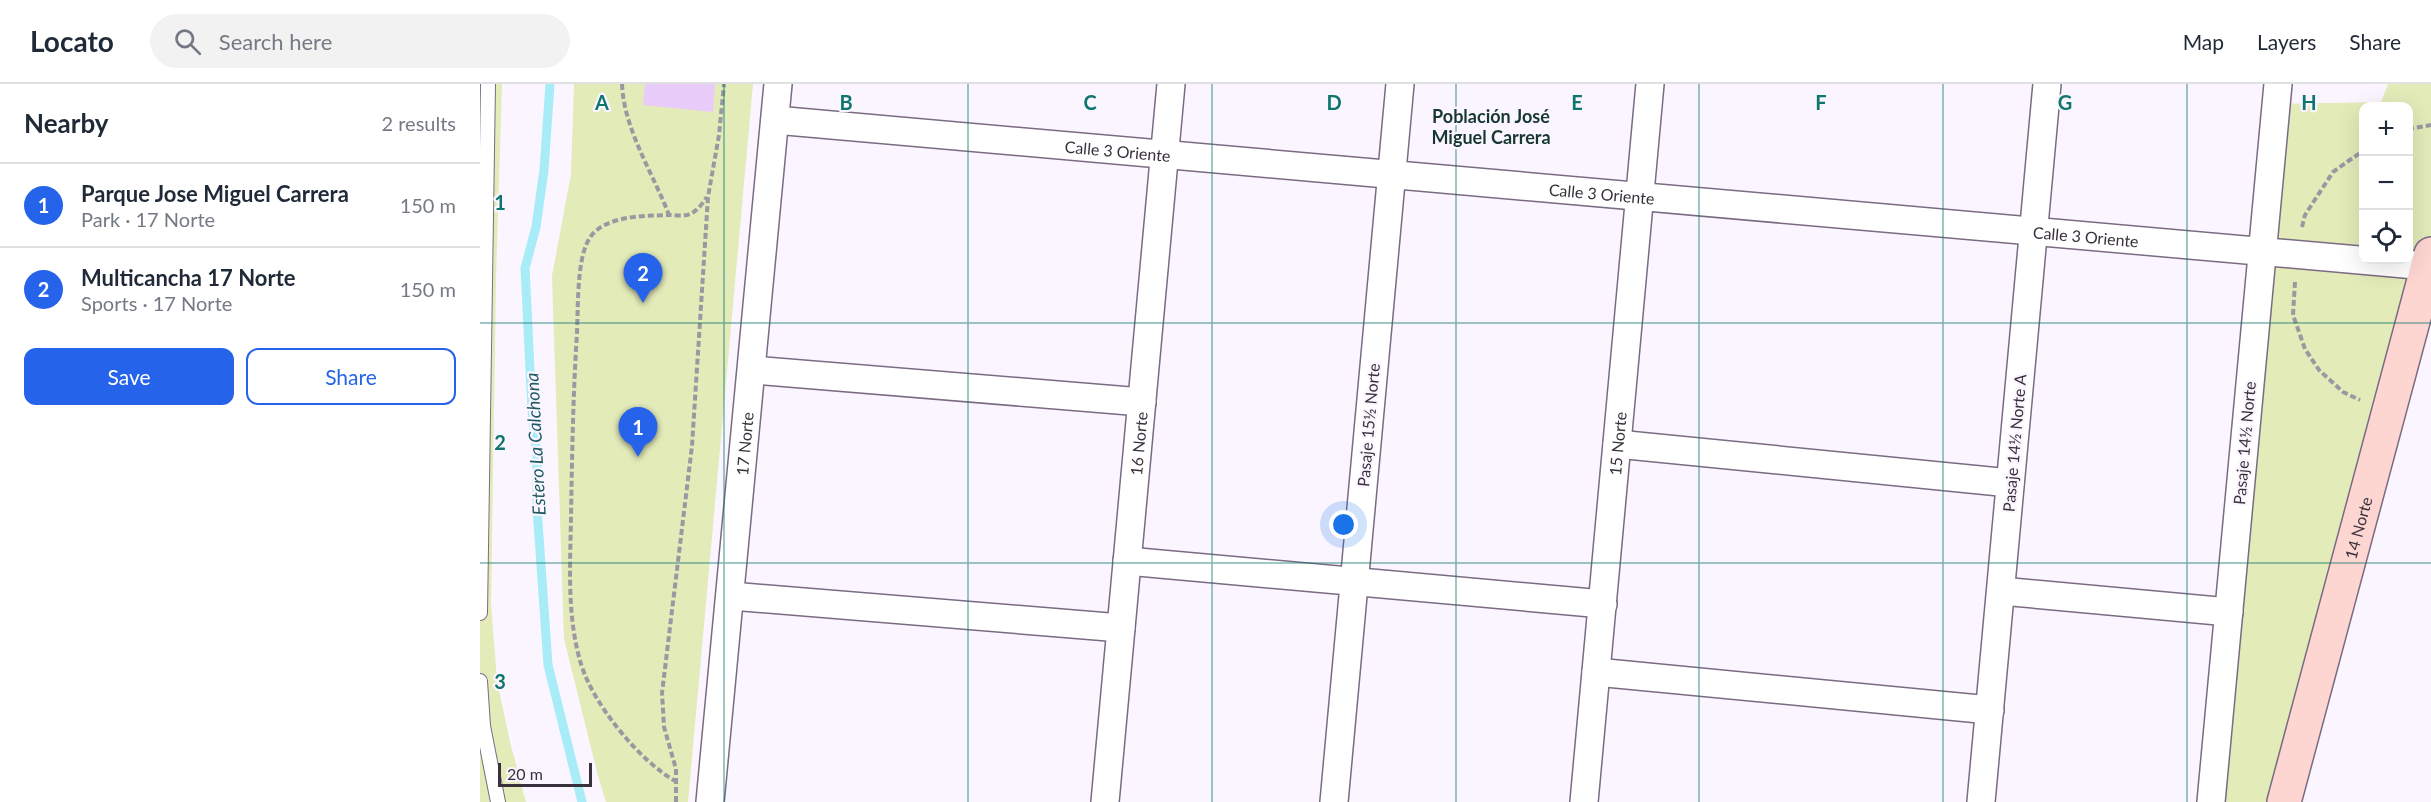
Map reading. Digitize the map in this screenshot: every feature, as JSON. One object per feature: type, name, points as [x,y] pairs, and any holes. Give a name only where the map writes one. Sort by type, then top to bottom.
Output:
[{"type":"street","name":"17 Norte","points":[[710,802],[778,84]]},
{"type":"street","name":"16 Norte","points":[[1105,802],[1172,84]]},
{"type":"street","name":"Pasaje 15½ Norte","points":[[1334,802],[1400,84]]},
{"type":"street","name":"15 Norte","points":[[1584,802],[1650,84]]},
{"type":"street","name":"Pasaje 14½ Norte A","points":[[1981,802],[2047,84]]},
{"type":"street","name":"Pasaje 14½ Norte","points":[[2211,802],[2277,84]]},
{"type":"street","name":"Calle 3 Oriente","points":[[775,120],[2297,255],[2429,260]]},
{"type":"street","name":"14 Norte","points":[[2284,802],[2429,260]]},
{"type":"street","points":[[752,370],[1142,402]]},
{"type":"street","points":[[1617,444],[2010,483]]},
{"type":"street","points":[[1127,561],[1602,604]]},
{"type":"street","points":[[2001,591],[2229,612]]},
{"type":"street","points":[[731,596],[1121,628]]},
{"type":"street","points":[[1596,672],[1990,710]]},
{"type":"lane","points":[[480,613],[488,84]]},
{"type":"lane","points":[[480,681],[483,726],[498,802]]},
{"type":"path","points":[[622,84],[627,112],[669,215]]},
{"type":"path","points":[[676,802],[677,782],[664,727],[662,693],[692,446],[708,197],[719,135],[723,84]]},
{"type":"path","points":[[2413,128],[2431,125]]},
{"type":"path","points":[[2359,154],[2333,172],[2305,214],[2297,255],[2292,315],[2305,349],[2319,370],[2343,392],[2365,402],[2390,407]]},
{"type":"path","points":[[677,782],[665,776],[633,745],[609,716],[591,688],[581,664],[573,620],[570,573],[572,410],[580,278],[587,243],[596,229],[615,220],[687,215],[698,209],[708,197]]},
{"type":"green space","points":[[480,84],[502,84],[496,280],[491,604],[497,681],[526,802],[480,802]]},
{"type":"green space","points":[[574,84],[753,84],[688,802],[606,802],[564,639],[552,276],[571,174]]},
{"type":"green space","points":[[2388,84],[2431,84],[2431,236],[2276,802],[2220,802],[2279,104],[2359,102],[2359,264],[2413,264],[2413,102],[2381,102]]},
{"type":"building","points":[[645,84],[715,84],[713,112],[643,105]]},
{"type":"waterway","name":"Estero La Calchona","points":[[550,84],[544,170],[536,227],[525,268],[532,410],[537,457],[537,508],[548,665],[582,802]]},
{"type":"place","name":"Multicancha 17 Norte","points":[[643,303]]},
{"type":"place","name":"Parque Jose Miguel Carrera","points":[[638,457]]},
{"type":"district","name":"Población José Miguel Carrera","points":[[1491,126]]}]
